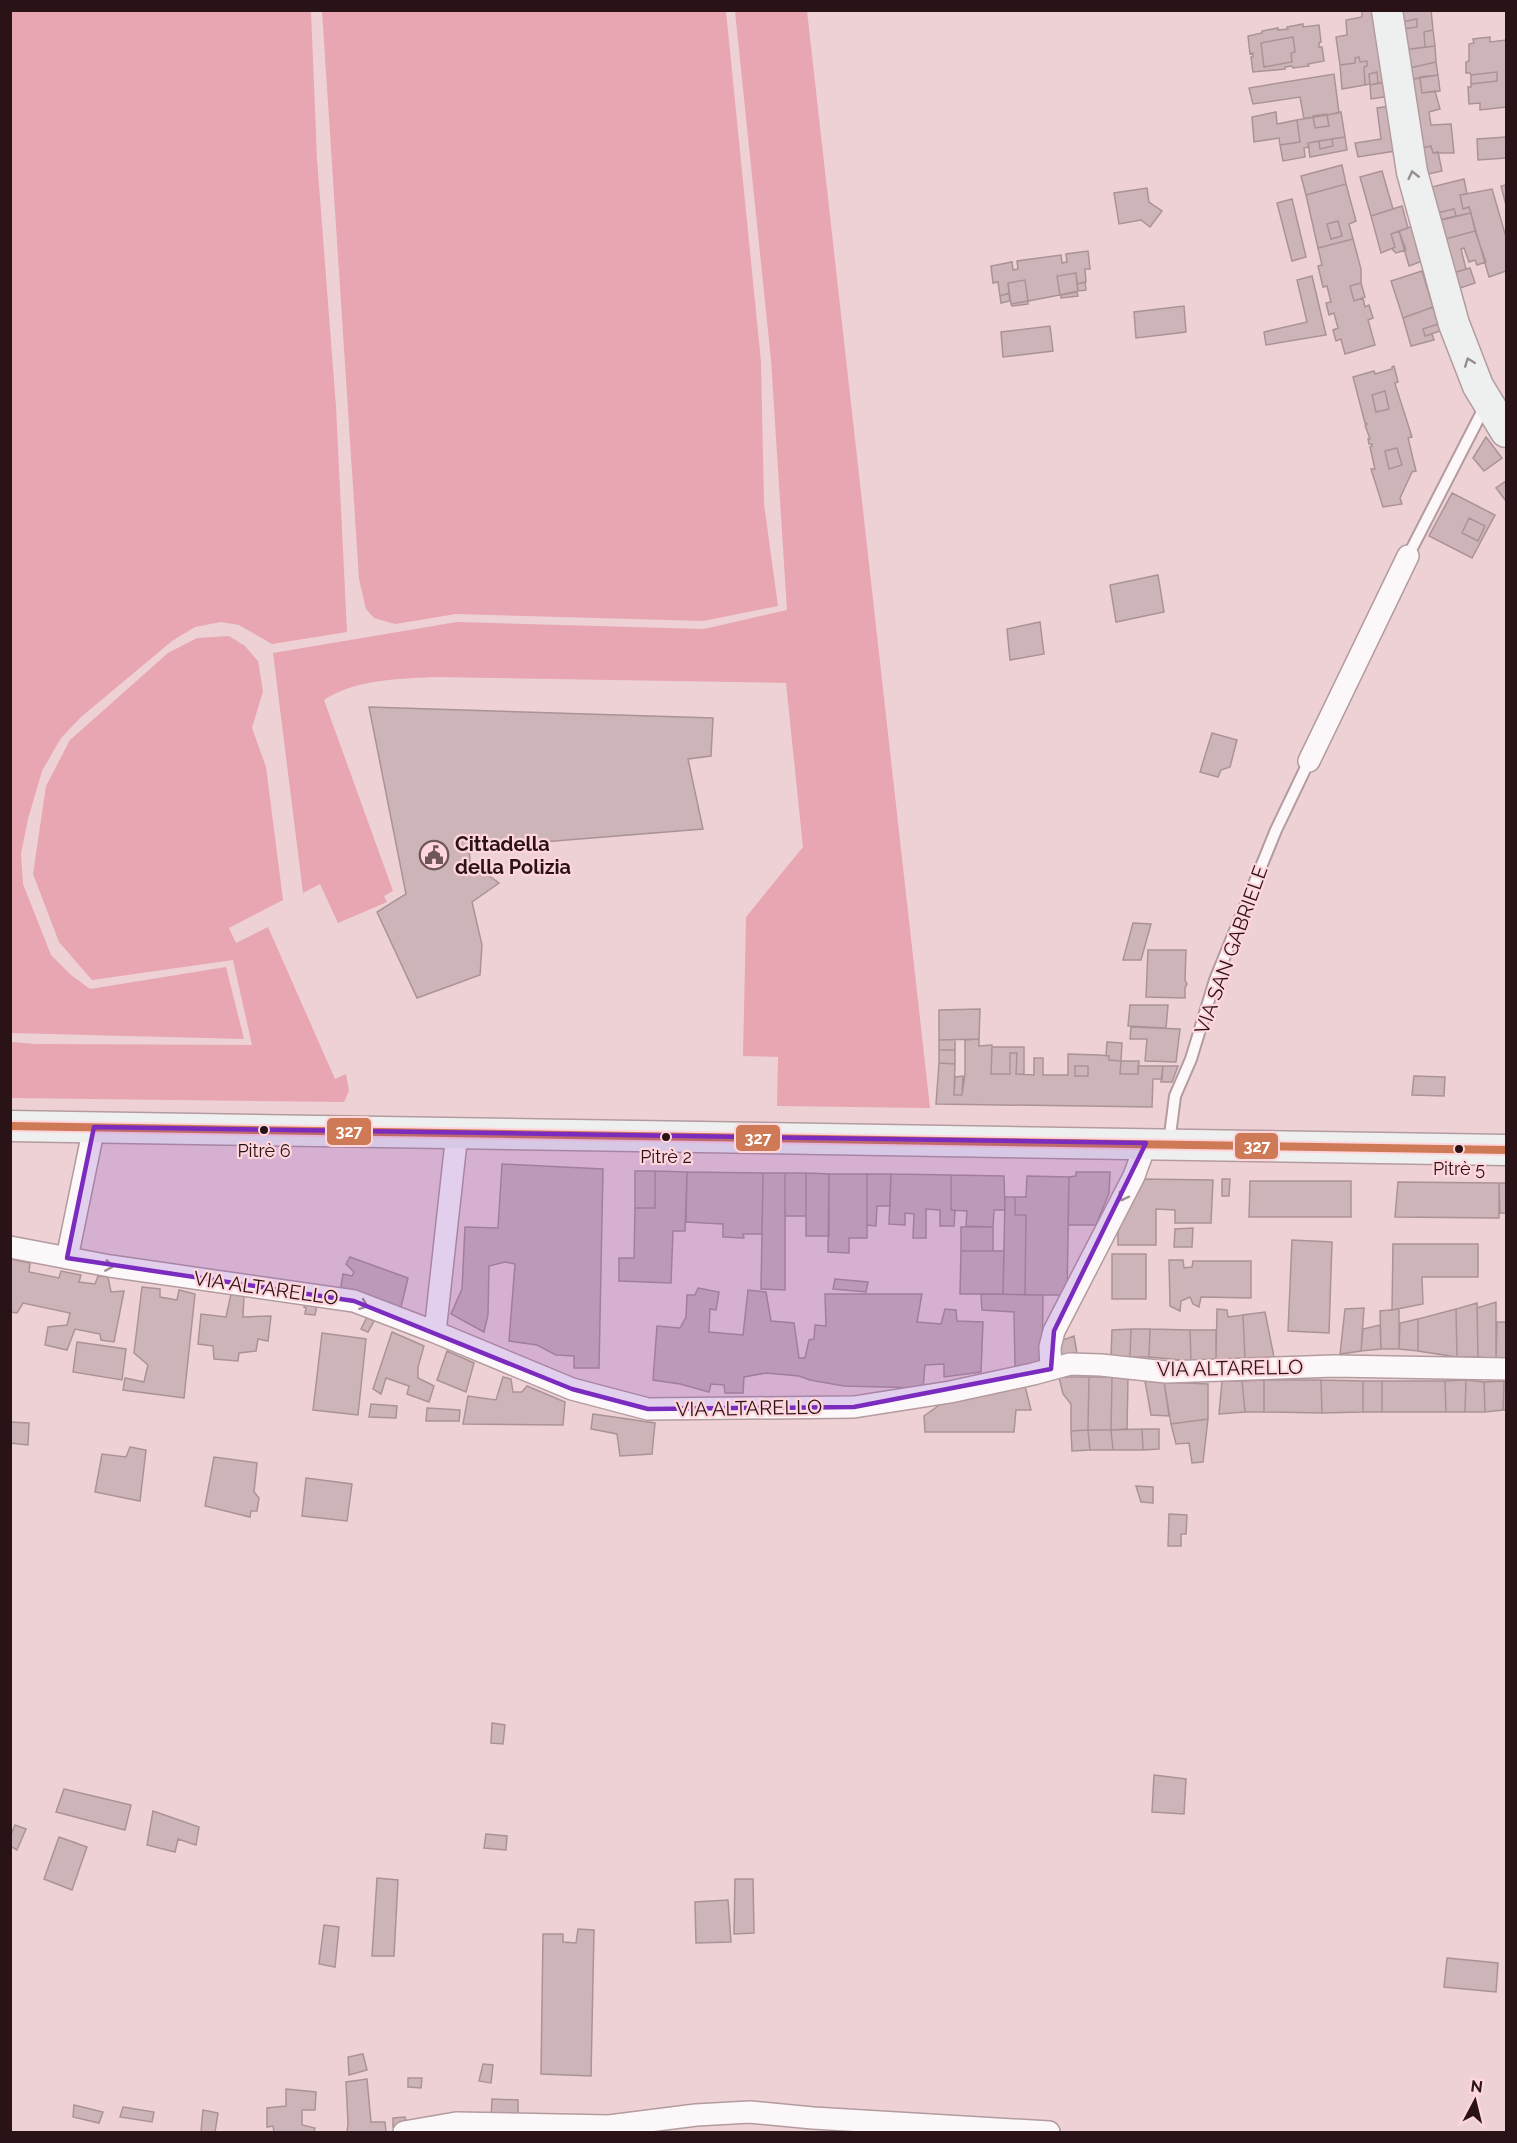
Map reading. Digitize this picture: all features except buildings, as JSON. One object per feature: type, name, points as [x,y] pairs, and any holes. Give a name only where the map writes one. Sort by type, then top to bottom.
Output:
[{"type":"street","points":[[1387,10],[1412,172],[1454,324],[1478,386],[1506,432]]},
{"type":"street","points":[[1310,761],[1408,556]]},
{"type":"street","points":[[10,1126],[1506,1150]]},
{"type":"street","points":[[67,1258],[94,1127]]},
{"type":"street","points":[[435,1332],[457,1133]]},
{"type":"street","name":"VIA SAN GABRIELE","points":[[1051,1369],[1050,1347],[1054,1331],[1134,1176],[1158,1143]]},
{"type":"street","name":"VIA ALTARELLO","points":[[10,1247],[110,1266],[354,1301],[572,1389],[648,1409],[854,1407],[950,1392],[1070,1364],[1166,1372],[1334,1366],[1506,1369]]},
{"type":"street","points":[[404,2133],[456,2123],[609,2126],[696,2115],[750,2112],[1049,2133]]},
{"type":"lane","points":[[1408,556],[1487,401]]},
{"type":"lane","name":"VIA SAN GABRIELE","points":[[1158,1143],[1191,1059],[1215,980],[1276,830],[1310,761]]},
{"type":"highlighted area","points":[[94,1127],[1146,1143],[1054,1331],[1051,1369],[854,1407],[648,1409],[572,1389],[354,1301],[67,1258]]},
{"type":"shaded area","points":[[10,11],[311,11],[317,159],[336,407],[347,632],[272,644],[239,625],[221,622],[195,627],[172,641],[81,717],[61,738],[42,771],[21,854],[23,884],[51,955],[71,975],[90,989],[226,967],[244,1039],[11,1033]]},
{"type":"shaded area","points":[[322,11],[726,11],[761,362],[764,504],[778,606],[703,621],[456,614],[395,624],[374,618],[366,609],[359,579]]},
{"type":"shaded area","points":[[735,11],[807,11],[930,1108],[777,1106],[778,1057],[743,1056],[746,917],[803,847],[786,683],[436,677],[378,681],[336,693],[324,700],[393,891],[384,896],[387,902],[338,923],[320,884],[303,893],[273,653],[457,622],[704,629],[787,610],[771,360]]},
{"type":"shaded area","points":[[229,636],[245,646],[258,661],[263,691],[252,728],[266,767],[283,900],[229,928],[236,943],[268,927],[335,1079],[346,1074],[349,1091],[344,1102],[11,1098],[11,1042],[252,1045],[233,960],[92,980],[59,942],[33,874],[46,786],[70,740],[168,653],[197,638]]},
{"type":"transit line","name":"327","points":[[10,1126],[1506,1150]]},
{"type":"place","name":"Cittadella della Polizia","points":[[434,855]]},
{"type":"place","name":"Pitrè 6","points":[[264,1130]]},
{"type":"place","name":"Pitrè 2","points":[[666,1137]]},
{"type":"place","name":"Pitrè 5","points":[[1459,1149]]}]
